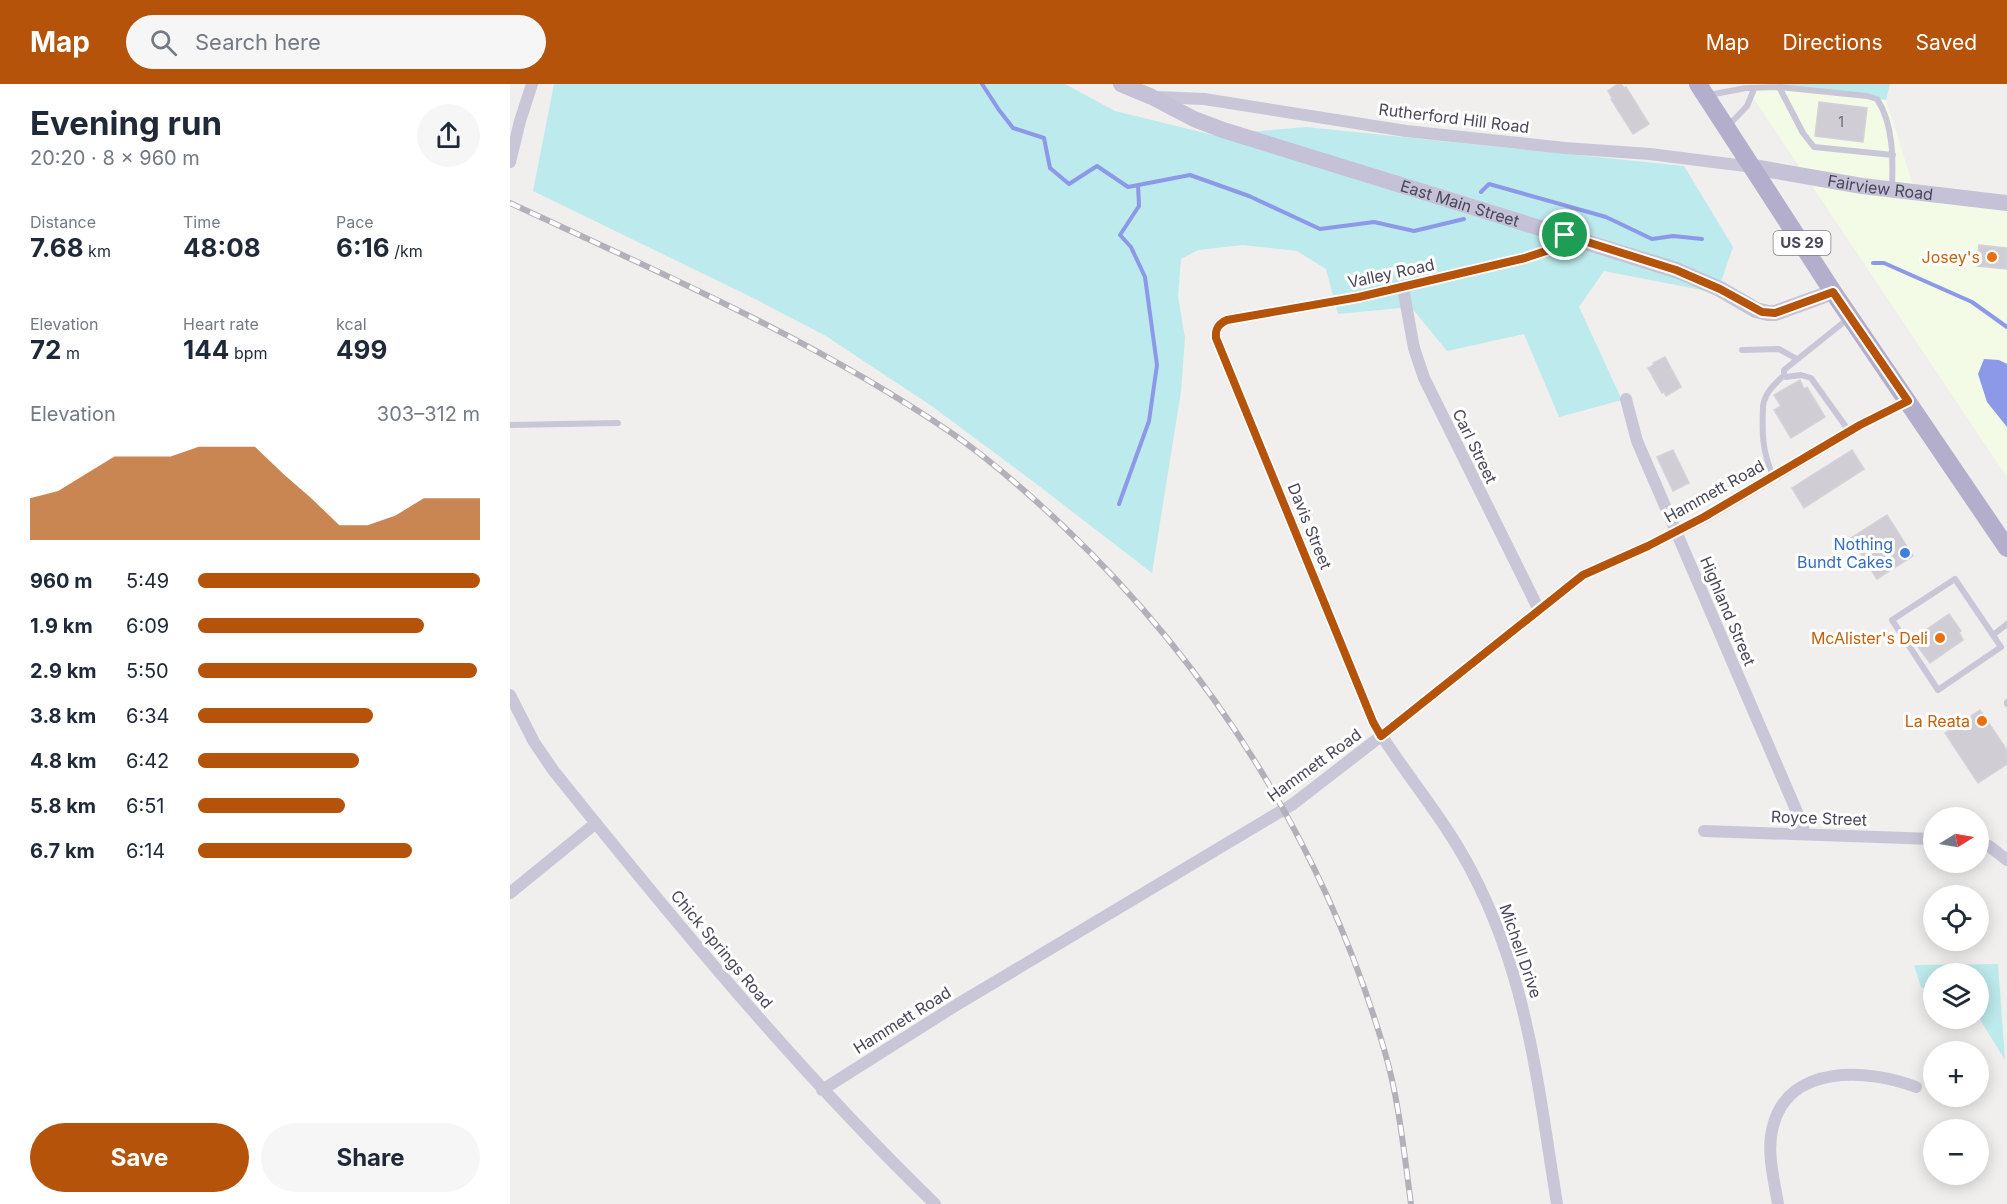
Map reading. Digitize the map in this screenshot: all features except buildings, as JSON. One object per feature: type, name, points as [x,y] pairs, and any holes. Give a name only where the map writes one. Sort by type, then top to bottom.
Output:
[{"type":"main road","name":"US 29","points":[[1702,90],[1833,292],[2007,548]]},
{"type":"street","points":[[510,162],[532,84]]},
{"type":"street","name":"East Main Street","points":[[1121,84],[1152,97],[1194,120],[1223,130],[1676,270],[1720,289],[1762,312],[1775,313],[1833,292]]},
{"type":"street","name":"Rutherford Hill Road","points":[[1152,97],[1204,99],[1406,131],[1564,148],[1650,154],[1753,167]]},
{"type":"street","name":"Fairview Road","points":[[1753,167],[1893,190],[2007,203]]},
{"type":"street","name":"Valley Road","points":[[1218,326],[1227,320],[1403,288],[1525,258],[1555,248],[1565,235]]},
{"type":"street","name":"Carl Street","points":[[1403,288],[1414,348],[1424,378],[1539,610]]},
{"type":"street","name":"Davis Street","points":[[1218,326],[1216,338],[1368,712],[1381,736]]},
{"type":"street","name":"Highland Street","points":[[1626,399],[1637,441],[1805,834]]},
{"type":"street","name":"Hammett Road","points":[[822,1090],[958,1004],[1293,804],[1583,575],[1676,532],[1849,431],[1908,401]]},
{"type":"street","name":"Chick Springs Road","points":[[510,695],[534,742],[553,770],[596,823],[822,1090],[934,1204]]},
{"type":"street","name":"Michell Drive","points":[[1381,736],[1450,835],[1470,868],[1500,932],[1510,960],[1528,1029],[1557,1204]]},
{"type":"street","points":[[510,893],[596,823]]},
{"type":"street","name":"Royce Street","points":[[1704,831],[1923,839]]},
{"type":"street","points":[[1989,846],[2007,860]]},
{"type":"street","points":[[1778,1204],[1771,1155],[1772,1134],[1777,1114],[1790,1096],[1817,1080],[1836,1075],[1884,1077],[1916,1087]]},
{"type":"lane","points":[[1779,87],[1803,133],[1814,147],[1893,155]]},
{"type":"lane","points":[[1702,90],[1779,87],[1868,96],[1877,99],[1884,110],[1893,155],[1893,190]]},
{"type":"lane","points":[[1727,127],[1747,106],[1754,89]]},
{"type":"lane","points":[[1773,477],[1763,449],[1764,399],[1784,375],[1784,370],[1850,317]]},
{"type":"lane","points":[[1742,350],[1779,349],[1797,359]]},
{"type":"lane","points":[[1784,375],[1786,377],[1801,375],[1811,378],[1849,431]]},
{"type":"lane","points":[[510,425],[618,423]]},
{"type":"lane","points":[[1955,579],[1993,635],[2001,647],[1938,690],[1892,620],[1955,579]]},
{"type":"lane","points":[[1993,635],[2007,624]]},
{"type":"shaded area","points":[[554,84],[1065,84],[1115,111],[1213,135],[1306,127],[1684,166],[1733,247],[1717,293],[1604,271],[1579,307],[1622,400],[1559,417],[1524,334],[1447,351],[1411,307],[1338,314],[1326,269],[1297,251],[1243,245],[1198,250],[1181,259],[1178,296],[1185,338],[1181,391],[1152,573],[933,407],[826,336],[533,191]]},
{"type":"shaded area","points":[[1744,84],[1777,84],[1886,100],[1917,198],[2007,210],[2007,477]]},
{"type":"shaded area","points":[[1777,84],[1890,84],[1886,100]]},
{"type":"shaded area","points":[[1989,964],[1998,964],[2005,1060],[1986,1029],[1989,1029]]},
{"type":"shaded area","points":[[1914,965],[1923,965],[1923,988],[1921,987]]},
{"type":"water","points":[[1984,359],[1999,360],[2007,364],[2007,427],[1987,402],[1978,374]]},
{"type":"waterway","points":[[982,84],[1013,128],[1044,138],[1050,168],[1069,184],[1097,166],[1128,187],[1190,175],[1249,196],[1320,229],[1374,222],[1414,231],[1464,219]]},
{"type":"waterway","points":[[1481,192],[1489,184],[1606,217],[1652,239],[1673,236],[1702,239]]},
{"type":"waterway","points":[[1119,504],[1149,421],[1157,365],[1145,277],[1131,247],[1120,235],[1139,206],[1138,185]]},
{"type":"waterway","points":[[1873,263],[1884,263],[1972,302],[2007,327]]},
{"type":"railway","points":[[510,203],[736,309],[847,368],[901,400],[982,455],[1063,526],[1118,581],[1169,640],[1215,702],[1258,766],[1296,833],[1330,903],[1359,975],[1384,1049],[1394,1087],[1411,1204]]},
{"type":"place","name":"Josey's","points":[[1992,257]]},
{"type":"place","name":"Nothing Bundt Cakes","points":[[1905,553]]},
{"type":"place","name":"McAlister's Deli","points":[[1940,638]]},
{"type":"place","name":"La Reata","points":[[1982,721]]},
{"type":"route","points":[[1565,235],[1676,270],[1720,289],[1762,312],[1775,313],[1833,292],[1908,401],[1860,425],[1704,517],[1648,546],[1583,575],[1381,736],[1373,722],[1216,338],[1218,326],[1227,320],[1403,288],[1525,258],[1555,248],[1565,235]]}]
